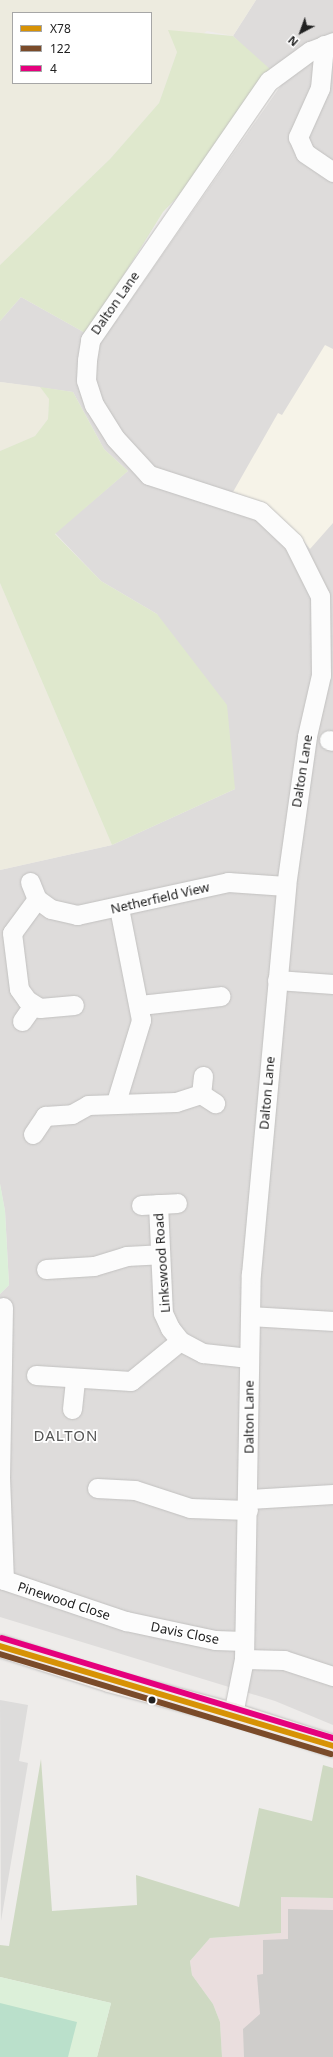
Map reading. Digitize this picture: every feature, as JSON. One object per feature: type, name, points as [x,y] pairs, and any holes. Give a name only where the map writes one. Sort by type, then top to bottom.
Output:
[{"type":"main road","points":[[0,1646],[109,1681],[233,1714],[333,1746]]},
{"type":"street","points":[[328,43],[320,88],[298,137],[305,154],[333,172]]},
{"type":"street","name":"Dalton Lane","points":[[233,1714],[244,1650],[248,1505],[250,1316],[286,886],[307,736],[321,675],[320,596],[293,542],[260,511],[149,474],[115,438],[94,405],[86,380],[90,340],[226,140],[283,67],[328,43]]},
{"type":"street","name":"Netherfield View","points":[[33,1005],[19,989],[18,960],[6,937],[13,930],[34,890],[63,914],[77,915],[119,908],[228,882],[286,886]]},
{"type":"street","points":[[116,1102],[141,1020],[140,1005],[119,908]]},
{"type":"street","points":[[277,980],[333,984]]},
{"type":"street","points":[[140,1005],[221,996]]},
{"type":"street","points":[[22,1021],[33,1005],[47,1008],[74,1004]]},
{"type":"street","points":[[33,1134],[39,1122],[50,1114],[72,1114],[88,1105],[116,1102],[176,1102],[208,1099],[203,1076]]},
{"type":"street","name":"Linkswood Road","points":[[178,1203],[150,1204],[160,1254],[164,1313],[180,1341]]},
{"type":"street","points":[[46,1268],[94,1266],[126,1256],[160,1254]]},
{"type":"street","points":[[0,1477],[2,1306]]},
{"type":"street","points":[[250,1316],[333,1321]]},
{"type":"street","points":[[36,1375],[75,1378],[136,1379],[180,1341],[203,1353],[249,1358]]},
{"type":"street","points":[[72,1409],[75,1378]]},
{"type":"street","name":"Pinewood Close","points":[[0,1477],[4,1580],[126,1621]]},
{"type":"street","points":[[97,1488],[135,1490],[190,1508],[248,1505],[333,1494]]},
{"type":"street","name":"Davis Close","points":[[126,1621],[215,1640],[333,1676]]},
{"type":"shaded area","points":[[0,0],[256,0],[233,36],[207,31],[177,52],[159,103],[110,159],[0,265]]},
{"type":"shaded area","points":[[256,0],[333,0],[333,1725],[275,1701],[0,1617],[0,1294],[9,1285],[5,1211],[0,1184],[0,870],[112,845],[235,789],[157,614],[101,581],[55,533],[128,471],[104,449],[73,392],[0,382],[0,321],[21,297],[87,334],[104,338],[282,84],[233,36]]},
{"type":"shaded area","points":[[325,345],[333,349],[333,523],[310,549],[297,533],[262,503],[233,492],[278,413],[282,415]]},
{"type":"shaded area","points":[[0,382],[40,387],[49,399],[48,419],[35,436],[0,451]]},
{"type":"shaded area","points":[[0,583],[112,845],[0,870]]},
{"type":"shaded area","points":[[0,1700],[28,1705],[19,1761],[28,1763],[1,1921]]},
{"type":"shaded area","points":[[281,1897],[333,1898],[333,2057],[222,2057],[220,2022],[213,2004],[192,1975],[190,1961],[210,1938],[281,1933]]},
{"type":"green space","points":[[168,30],[233,36],[271,70],[182,192],[163,212],[87,334],[21,297],[0,321],[0,265],[110,159],[159,103],[177,52]]},
{"type":"green space","points":[[40,387],[73,392],[104,449],[128,471],[55,534],[101,581],[157,614],[227,705],[235,789],[112,845],[0,583],[0,451],[35,436],[48,419],[49,399]]},
{"type":"green space","points":[[0,1184],[5,1211],[9,1285],[0,1294]]},
{"type":"green space","points":[[41,1759],[52,1911],[137,1905],[136,1875],[239,1907],[259,1808],[312,1821],[323,1765],[333,1768],[333,1898],[281,1897],[281,1933],[210,1938],[190,1961],[192,1975],[213,2004],[220,2022],[222,2057],[97,2057],[111,2003],[0,1977],[0,1945],[9,1946]]},
{"type":"green space","points":[[0,1977],[111,2003],[97,2057],[0,2057]]},
{"type":"green space","points":[[0,2003],[77,2022],[68,2057],[0,2057]]},
{"type":"building","points":[[288,1909],[333,1910],[333,2057],[244,2057],[243,2029],[260,2014],[257,1975],[263,1974],[263,1940],[288,1939]]},
{"type":"transit line","name":"4","points":[[2,1638],[333,1738]]},
{"type":"transit line","name":"X78","points":[[0,1646],[333,1746]]},
{"type":"transit line","name":"122","points":[[0,1654],[331,1754]]},
{"type":"district","name":"DALTON","points":[[66,1436]]}]
